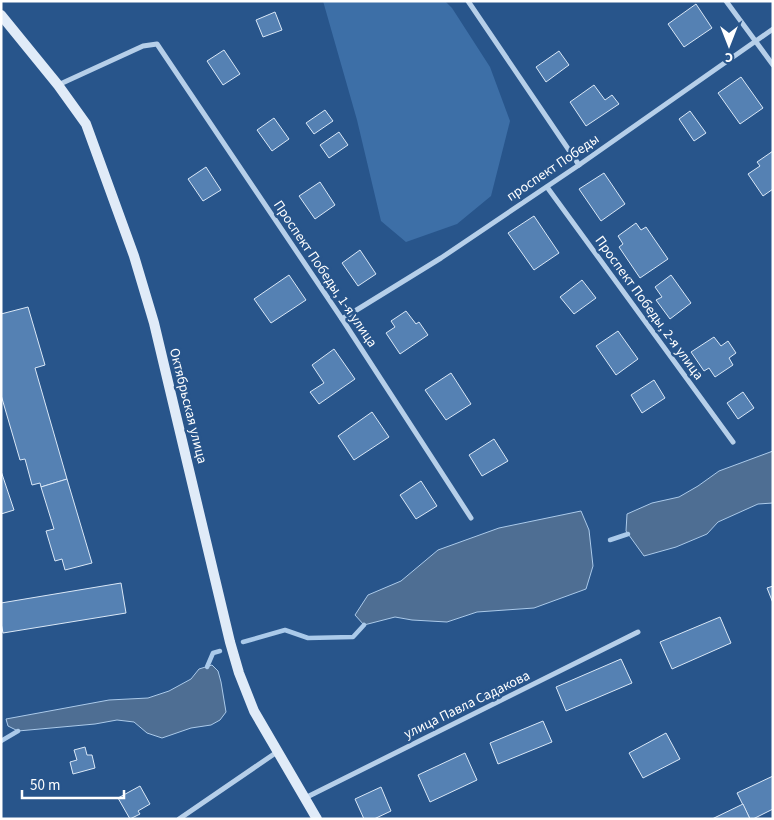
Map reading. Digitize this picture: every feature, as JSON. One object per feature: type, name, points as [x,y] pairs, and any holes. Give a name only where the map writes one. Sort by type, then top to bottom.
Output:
[{"type":"street","points":[[468,1],[579,165]]},
{"type":"street","points":[[726,1],[773,65]]},
{"type":"street","name":"Октябрьская улица","points":[[1,15],[58,85],[86,124],[134,256],[161,352],[237,666],[254,711],[317,819]]},
{"type":"street","name":"проспект Победы","points":[[342,319],[441,258],[547,187],[773,29]]},
{"type":"street","name":"Проспект Победы, 1-я улица","points":[[58,85],[143,46],[157,44],[342,319],[471,518]]},
{"type":"street","name":"Проспект Победы, 2-я улица","points":[[547,187],[733,442]]},
{"type":"street","name":"улица Павла Садакова","points":[[305,799],[638,632]]},
{"type":"street","points":[[179,819],[277,752]]},
{"type":"shaded area","points":[[323,1],[445,1],[452,8],[490,67],[510,121],[491,196],[457,224],[406,242],[381,221],[357,120]]},
{"type":"shaded area","points":[[773,451],[773,503],[758,504],[718,522],[707,534],[676,547],[644,556],[626,531],[627,514],[652,503],[679,497],[719,471]]},
{"type":"shaded area","points":[[581,511],[589,530],[593,566],[586,589],[534,608],[477,612],[447,622],[395,617],[364,625],[355,615],[368,595],[401,581],[438,550],[499,528]]},
{"type":"shaded area","points":[[212,665],[218,671],[226,712],[220,720],[211,725],[191,728],[162,738],[147,733],[134,722],[117,720],[95,724],[18,731],[8,726],[6,719],[109,700],[148,698],[169,691],[191,679],[199,669]]},
{"type":"building","points":[[696,4],[712,28],[684,47],[668,24]]},
{"type":"building","points":[[275,12],[282,30],[263,37],[256,20]]},
{"type":"building","points":[[224,50],[240,74],[223,85],[207,61]]},
{"type":"building","points":[[559,51],[569,65],[546,82],[536,67]]},
{"type":"building","points":[[741,77],[763,108],[740,124],[718,93]]},
{"type":"building","points":[[594,85],[605,100],[612,95],[619,104],[586,126],[570,102]]},
{"type":"building","points":[[325,110],[333,121],[314,134],[306,123]]},
{"type":"building","points":[[690,111],[706,133],[694,141],[679,119]]},
{"type":"building","points":[[274,118],[289,139],[272,151],[257,130]]},
{"type":"building","points":[[339,132],[348,145],[329,158],[320,145]]},
{"type":"building","points":[[773,151],[773,189],[763,196],[748,174],[760,166],[757,162]]},
{"type":"building","points":[[206,167],[221,190],[203,201],[188,179]]},
{"type":"building","points":[[604,173],[625,204],[601,221],[579,189]]},
{"type":"building","points":[[320,182],[335,205],[315,219],[299,196]]},
{"type":"building","points":[[534,216],[559,253],[534,270],[508,233]]},
{"type":"building","points":[[636,223],[641,230],[646,227],[668,259],[640,278],[619,247],[623,244],[618,236]]},
{"type":"building","points":[[360,250],[376,274],[358,286],[342,263]]},
{"type":"building","points":[[289,275],[306,300],[271,323],[254,299]]},
{"type":"building","points":[[671,275],[691,303],[670,319],[656,300],[662,297],[655,287]]},
{"type":"building","points":[[582,280],[596,298],[574,314],[560,297]]},
{"type":"building","points":[[28,307],[45,365],[35,368],[67,479],[41,487],[40,483],[32,485],[25,459],[20,460],[1,395],[1,314]]},
{"type":"building","points":[[406,311],[416,324],[419,322],[428,335],[400,354],[386,333],[395,327],[391,321]]},
{"type":"building","points":[[618,331],[638,359],[616,375],[596,346]]},
{"type":"building","points":[[714,337],[721,346],[728,341],[736,353],[729,358],[733,365],[715,377],[709,368],[704,371],[691,352]]},
{"type":"building","points":[[334,349],[355,379],[319,404],[310,392],[324,383],[312,365]]},
{"type":"building","points":[[451,373],[471,404],[446,420],[425,390]]},
{"type":"building","points":[[654,380],[665,398],[642,413],[631,395]]},
{"type":"building","points":[[743,392],[754,408],[738,419],[727,403]]},
{"type":"building","points":[[372,412],[389,437],[354,460],[338,436]]},
{"type":"building","points":[[494,439],[508,461],[482,476],[469,455]]},
{"type":"building","points":[[1,471],[14,510],[1,514]]},
{"type":"building","points":[[67,479],[92,563],[65,570],[62,559],[55,561],[46,531],[54,529],[41,487]]},
{"type":"building","points":[[421,481],[437,506],[416,519],[400,495]]},
{"type":"building","points":[[121,583],[126,613],[3,633],[1,603]]},
{"type":"building","points":[[773,586],[773,603],[767,588]]},
{"type":"building","points":[[720,617],[731,643],[672,669],[660,642]]},
{"type":"building","points":[[621,659],[632,683],[566,711],[556,687]]},
{"type":"building","points":[[543,721],[552,742],[498,764],[490,743]]},
{"type":"building","points":[[666,733],[680,759],[643,778],[629,753]]},
{"type":"building","points":[[85,747],[87,755],[92,755],[95,768],[73,774],[70,762],[77,760],[74,750]]},
{"type":"building","points":[[465,753],[477,780],[430,802],[418,775]]},
{"type":"building","points":[[773,776],[773,809],[750,819],[737,793]]},
{"type":"building","points":[[140,786],[150,804],[138,811],[140,814],[130,819],[118,798]]},
{"type":"building","points":[[381,787],[391,811],[374,819],[364,819],[355,799]]},
{"type":"building","points":[[743,804],[750,819],[712,819]]},
{"type":"waterway","points":[[610,540],[628,534]]},
{"type":"waterway","points":[[243,642],[285,630],[308,638],[353,637],[364,625]]},
{"type":"waterway","points":[[207,667],[213,653],[220,651]]},
{"type":"waterway","points":[[1,741],[18,731]]}]
